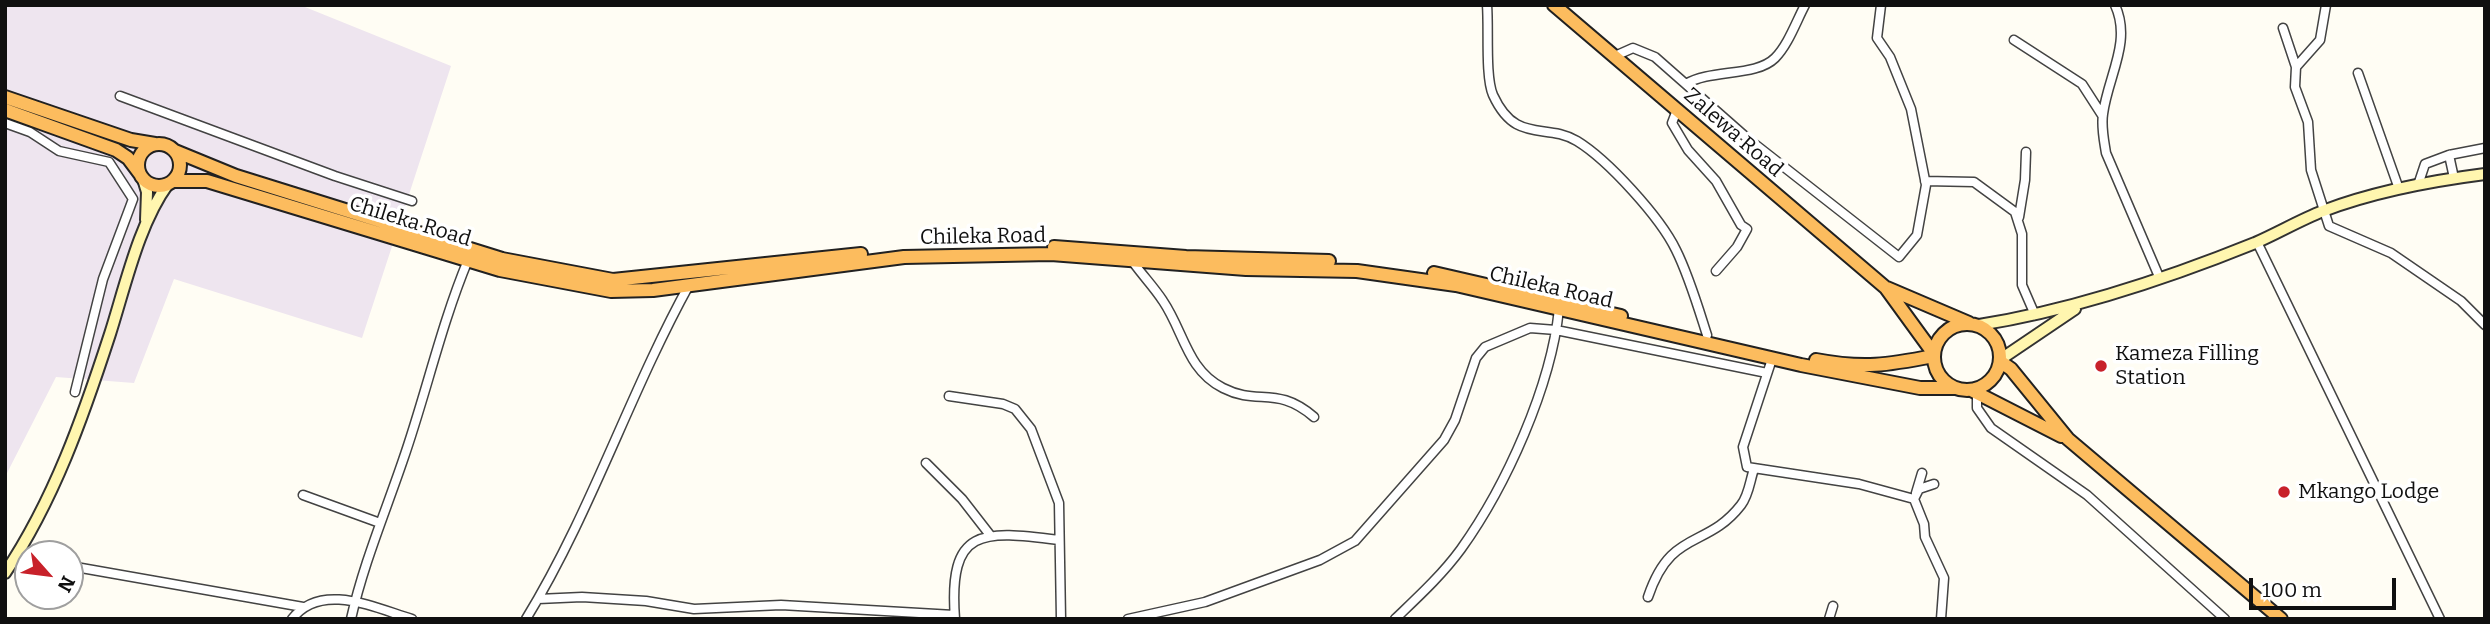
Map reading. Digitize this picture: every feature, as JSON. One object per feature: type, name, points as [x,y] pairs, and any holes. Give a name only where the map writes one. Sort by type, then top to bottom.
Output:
[{"type":"highway","name":"Zalewa Road","points":[[1555,5],[1886,288],[1934,355]]},
{"type":"highway","name":"Chileka Road","points":[[5,97],[131,140],[166,145],[236,176],[543,280],[611,291],[689,285],[904,257],[1051,254],[1133,262],[1357,271],[1413,277],[1801,365],[1920,388],[1955,388]]},
{"type":"highway","points":[[5,110],[116,150],[141,176]]},
{"type":"highway","points":[[141,176],[139,158],[145,149],[155,144]]},
{"type":"highway","points":[[170,183],[180,167],[175,151]]},
{"type":"highway","name":"Chileka Road","points":[[141,176],[152,185],[207,181],[470,255]]},
{"type":"highway","points":[[470,255],[612,280],[913,249],[1052,246],[1186,257],[1356,263],[1461,277],[1775,352],[1865,367],[1892,366],[1934,355]]},
{"type":"highway","name":"Zalewa Road","points":[[1886,288],[1974,324]]},
{"type":"highway","points":[[2068,439],[1974,393],[1955,388],[1937,372],[1934,355],[1943,334],[1955,326],[1974,324],[1996,339],[2001,360],[2068,439],[2281,619]]},
{"type":"highway","points":[[1974,393],[1991,381],[2001,360]]},
{"type":"main road","points":[[1974,324],[2035,315],[2084,303],[2160,279],[2257,242],[2322,211],[2399,189],[2485,174]]},
{"type":"main road","points":[[141,176],[147,192],[145,229]]},
{"type":"main road","points":[[30,540],[78,429],[145,229],[170,183]]},
{"type":"main road","points":[[2001,360],[2084,303]]},
{"type":"street","points":[[1487,5],[1489,83],[1499,105],[1507,116],[1530,131],[1576,140],[1615,172],[1663,227],[1676,248],[1707,335]]},
{"type":"street","points":[[1686,84],[1702,75],[1763,66],[1774,60],[1805,5]]},
{"type":"street","points":[[1615,56],[1633,48],[1644,50],[1747,138],[1895,256],[1905,253],[1917,235],[1925,181],[1912,109],[1890,57],[1877,38],[1881,5]]},
{"type":"street","points":[[2115,5],[2122,20],[2122,40],[2102,115],[2106,153],[2160,279]]},
{"type":"street","points":[[2295,67],[2320,40],[2326,5]]},
{"type":"street","points":[[2283,28],[2295,67],[2295,87],[2308,122],[2311,170],[2329,226],[2391,253],[2460,301],[2485,325]]},
{"type":"street","points":[[2014,40],[2082,84],[2102,115]]},
{"type":"street","points":[[2358,73],[2399,189]]},
{"type":"street","points":[[120,96],[335,176],[412,201]]},
{"type":"street","points":[[1677,110],[1672,122],[1679,137],[1717,181],[1741,225],[1747,229],[1738,247],[1716,271]]},
{"type":"street","points":[[5,123],[30,132],[59,152],[109,162],[133,199],[103,279],[75,392]]},
{"type":"street","points":[[2418,186],[2425,164],[2449,155],[2485,148]]},
{"type":"street","points":[[2026,152],[2019,217],[2022,234],[2022,285],[2035,315]]},
{"type":"street","points":[[2449,155],[2454,178]]},
{"type":"street","points":[[1925,181],[1973,182],[2012,209],[2019,217]]},
{"type":"street","points":[[2257,242],[2440,619]]},
{"type":"street","points":[[351,619],[380,523],[470,255]]},
{"type":"street","points":[[1133,262],[1163,300],[1194,363],[1212,382],[1232,392],[1293,401],[1314,417]]},
{"type":"street","points":[[526,619],[584,511],[628,408],[689,285]]},
{"type":"street","points":[[1395,619],[1438,578],[1483,516],[1539,396],[1559,309]]},
{"type":"street","points":[[1128,619],[1205,602],[1320,560],[1355,541],[1444,440],[1455,420],[1476,358],[1485,347],[1530,327],[1767,373]]},
{"type":"street","points":[[1772,359],[1743,447],[1747,467],[1859,484],[1915,496],[1934,484]]},
{"type":"street","points":[[1974,393],[1977,408],[1991,428],[2087,495],[2225,619]]},
{"type":"street","points":[[949,396],[1003,404],[1024,418],[1057,496],[1061,516],[1061,619]]},
{"type":"street","points":[[926,463],[962,499],[990,535]]},
{"type":"street","points":[[1648,597],[1656,573],[1672,551],[1719,525],[1741,505],[1754,469]]},
{"type":"street","points":[[1922,473],[1915,496],[1924,524],[1925,537],[1944,578],[1941,619]]},
{"type":"street","points":[[303,495],[380,523]]},
{"type":"street","points":[[538,599],[582,597],[646,601],[694,609],[781,605],[954,617],[953,589],[961,553],[972,543],[990,535],[1027,535],[1059,540]]},
{"type":"street","points":[[84,568],[303,607],[330,598],[355,602],[412,619]]},
{"type":"street","points":[[1829,619],[1833,606]]},
{"type":"street","points":[[292,619],[303,607]]},
{"type":"shaded area","points":[[5,5],[300,5],[451,66],[362,338],[174,279],[134,383],[56,377],[5,477]]},
{"type":"place","name":"Kameza Filling Station","points":[[2101,366]]},
{"type":"place","name":"Mkango Lodge","points":[[2284,492]]}]
